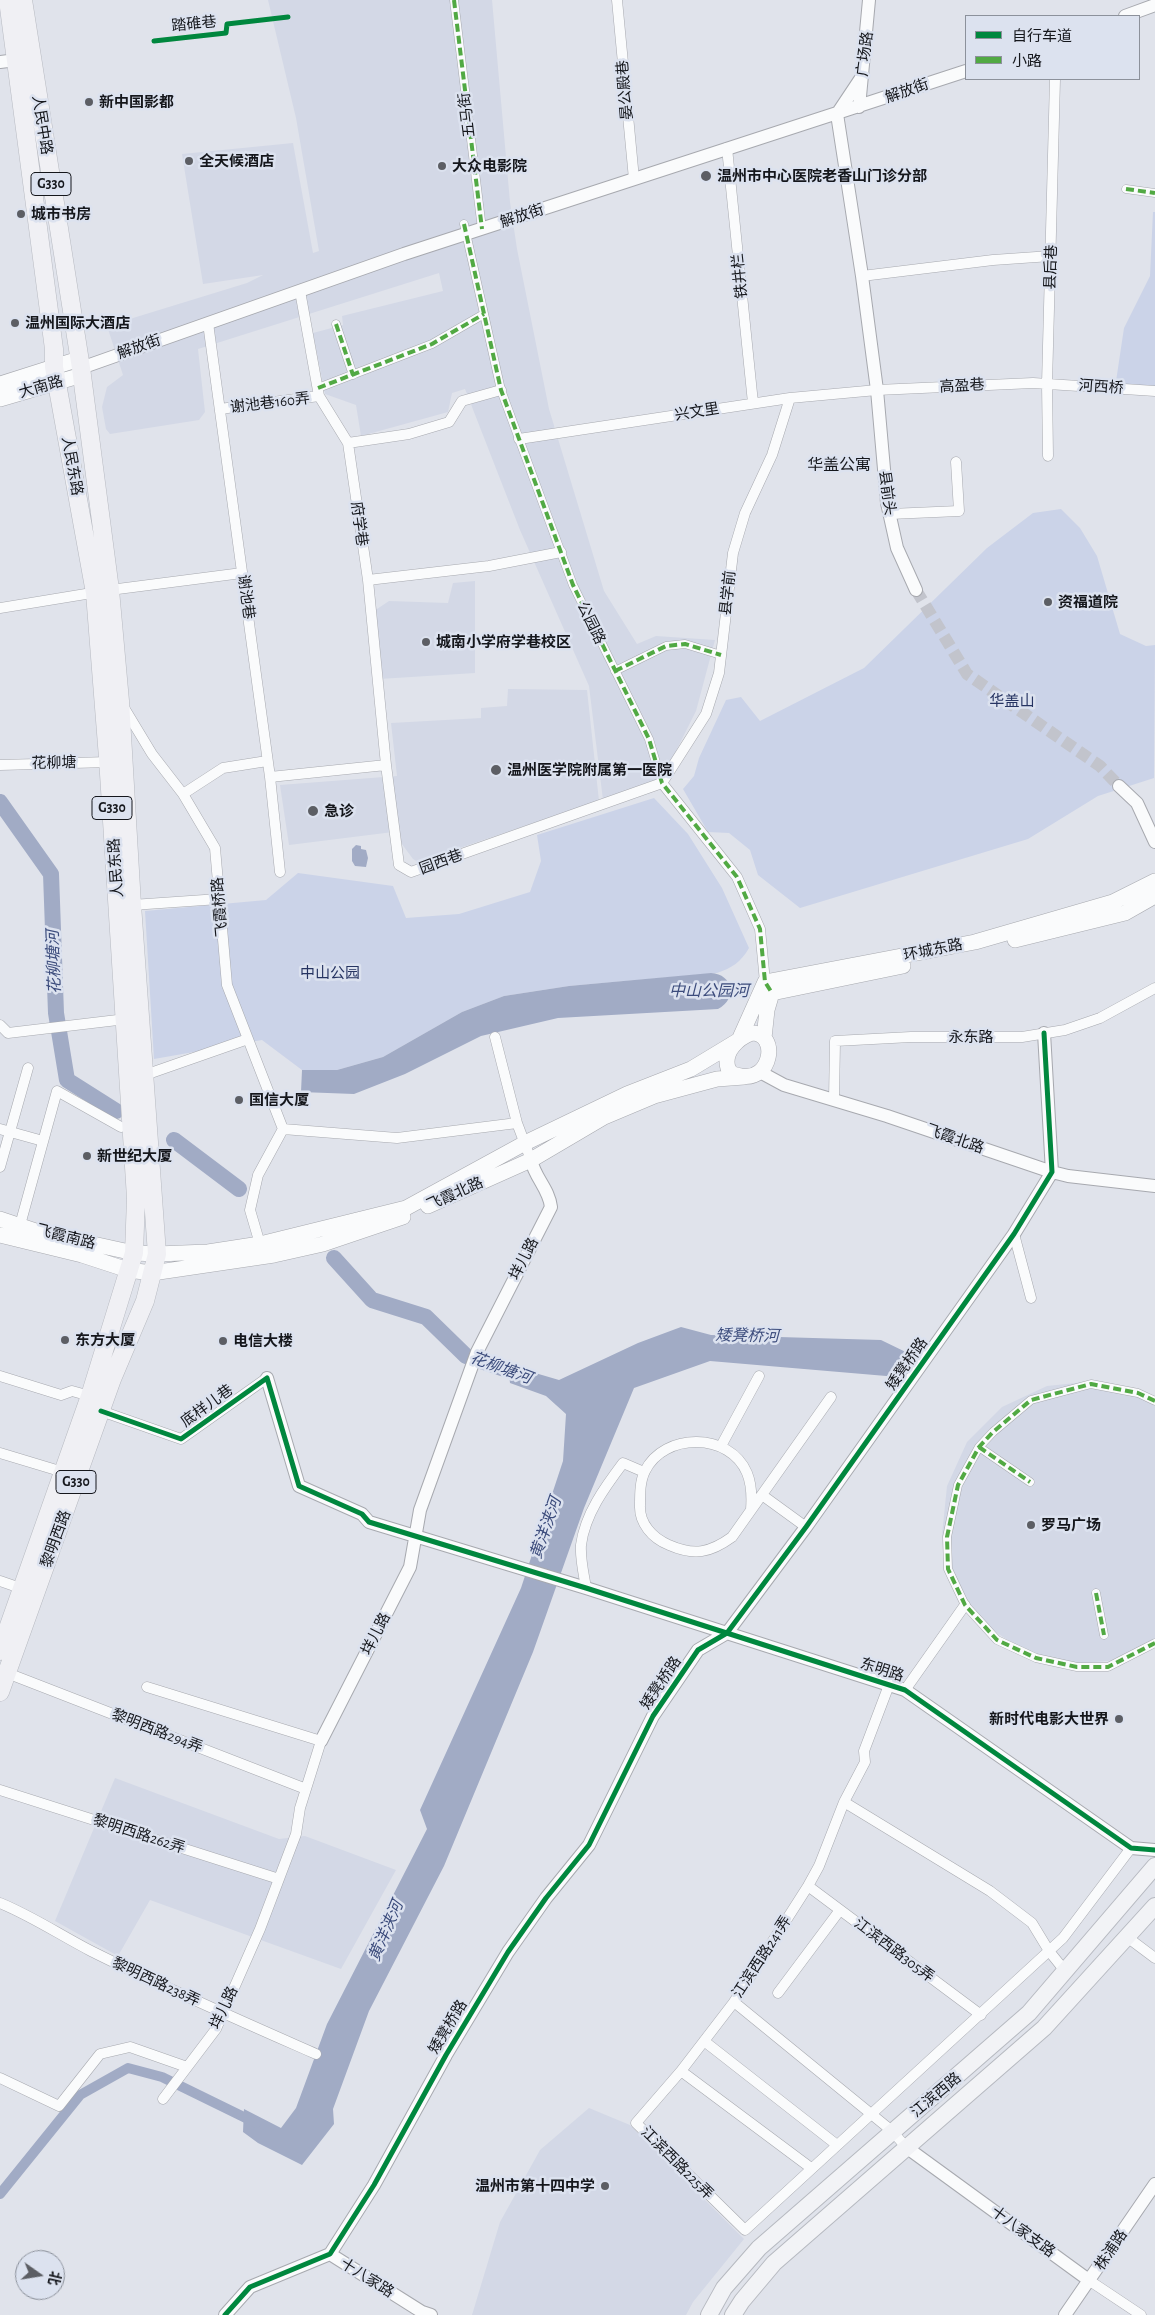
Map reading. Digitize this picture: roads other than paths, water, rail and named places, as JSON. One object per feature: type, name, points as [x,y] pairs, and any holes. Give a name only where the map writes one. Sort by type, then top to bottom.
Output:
[{"type":"highway","name":"人民中路","points":[[8,0],[55,375]]},
{"type":"highway","name":"人民中路","points":[[23,0],[16,60],[80,367]]},
{"type":"highway","name":"人民东路","points":[[80,367],[102,592],[108,762],[136,1198],[134,1253]]},
{"type":"highway","name":"人民东路","points":[[55,375],[102,592],[120,701],[132,904],[157,1254]]},
{"type":"highway","name":"G330","points":[[128,1270],[134,1253]]},
{"type":"highway","name":"G330","points":[[152,1273],[157,1254]]},
{"type":"highway","name":"黎明西路","points":[[0,1692],[63,1472],[90,1396],[128,1270]]},
{"type":"highway","name":"黎明西路","points":[[0,1651],[29,1591],[145,1302],[152,1273]]},
{"type":"main road","name":"大南路","points":[[0,399],[55,375],[80,367]]},
{"type":"main road","name":"大南路","points":[[0,384],[55,375]]},
{"type":"main road","name":"环城东路","points":[[769,988],[975,942],[1113,902],[1155,881]]},
{"type":"main road","name":"环城东路","points":[[769,988],[976,950],[1125,913],[1155,896]]},
{"type":"main road","points":[[760,1072],[765,1067],[769,1053],[764,1038],[769,988]]},
{"type":"main road","points":[[744,1077],[734,1075],[726,1064],[728,1056],[769,988]]},
{"type":"main road","name":"飞霞北路","points":[[157,1254],[208,1252],[260,1244],[406,1208],[525,1143],[627,1094],[691,1069],[752,1033],[764,1038]]},
{"type":"main road","name":"飞霞北路","points":[[128,1270],[152,1273],[274,1255],[323,1244],[413,1213],[531,1160],[604,1117],[654,1096],[717,1079],[744,1077],[760,1072]]},
{"type":"main road","name":"飞霞南路","points":[[0,1219],[39,1232],[134,1253],[157,1254]]},
{"type":"main road","name":"飞霞南路","points":[[0,1235],[82,1255],[128,1270]]},
{"type":"main road","name":"江滨西路","points":[[708,2315],[724,2288],[759,2248],[1029,2013],[1155,1866]]},
{"type":"main road","name":"江滨西路","points":[[733,2315],[742,2301],[774,2263],[1044,2028],[1155,1906]]},
{"type":"street","name":"五马街","points":[[454,0],[482,229]]},
{"type":"street","name":"晏公殿巷","points":[[617,0],[634,179]]},
{"type":"street","name":"广场路","points":[[859,107],[870,0]]},
{"type":"street","points":[[1128,15],[1155,5]]},
{"type":"street","name":"解放街","points":[[80,367],[300,291],[466,229],[482,229],[965,71]]},
{"type":"street","points":[[863,75],[837,114],[862,276],[877,390]]},
{"type":"street","name":"县后巷","points":[[1048,456],[1055,80]]},
{"type":"street","name":"铁井栏","points":[[727,148],[753,403]]},
{"type":"street","points":[[1126,189],[1155,192]]},
{"type":"street","name":"公园路","points":[[466,229],[500,390],[573,584],[649,739],[662,783],[737,877],[760,929],[769,988]]},
{"type":"street","points":[[862,276],[1051,256]]},
{"type":"street","name":"府学巷","points":[[300,291],[319,392],[348,443],[368,580],[386,765]]},
{"type":"street","points":[[319,392],[352,375],[432,344],[484,314]]},
{"type":"street","name":"谢池巷","points":[[208,323],[270,777],[280,872]]},
{"type":"street","points":[[336,324],[352,375]]},
{"type":"street","name":"高盈巷","points":[[877,390],[1048,384]]},
{"type":"street","name":"河西桥","points":[[1048,384],[1155,392]]},
{"type":"street","points":[[348,443],[409,434],[449,422],[462,401],[500,390]]},
{"type":"street","name":"兴文里","points":[[519,440],[753,403],[877,390]]},
{"type":"street","name":"县前头","points":[[877,390],[890,514],[897,548],[916,590]]},
{"type":"street","name":"谢池巷160弄","points":[[220,409],[319,392]]},
{"type":"street","name":"县学前","points":[[662,783],[706,714],[719,673],[732,553],[745,513],[772,455],[790,398]]},
{"type":"street","points":[[890,514],[959,510],[956,462]]},
{"type":"street","points":[[368,580],[489,566],[561,552]]},
{"type":"street","points":[[0,608],[242,573]]},
{"type":"street","points":[[615,670],[666,646],[685,644],[721,655]]},
{"type":"street","name":"飞霞桥路","points":[[120,701],[152,754],[183,794],[215,848],[227,985],[284,1129]]},
{"type":"street","points":[[183,794],[222,768],[267,761]]},
{"type":"street","name":"花柳塘","points":[[0,765],[108,762]]},
{"type":"street","points":[[270,777],[386,765]]},
{"type":"street","name":"园西巷","points":[[386,765],[399,865],[411,872],[662,783]]},
{"type":"street","points":[[1119,786],[1137,804],[1155,842]]},
{"type":"street","points":[[132,904],[220,899]]},
{"type":"street","name":"永东路","points":[[834,1100],[835,1041],[912,1037],[1022,1037],[1065,1030],[1100,1018],[1155,988]]},
{"type":"street","points":[[0,1025],[8,1033],[126,1019]]},
{"type":"street","points":[[1044,1033],[1052,1172]]},
{"type":"street","points":[[495,1037],[517,1123],[531,1160]]},
{"type":"street","points":[[145,1075],[248,1039]]},
{"type":"street","points":[[0,1167],[5,1131],[28,1068]]},
{"type":"street","name":"飞霞北路","points":[[760,1072],[784,1085],[1052,1172],[1155,1186]]},
{"type":"street","points":[[20,1225],[57,1091],[121,1128]]},
{"type":"street","points":[[260,1244],[250,1210],[258,1175],[284,1129],[397,1138],[517,1123]]},
{"type":"street","points":[[5,1131],[43,1141]]},
{"type":"street","name":"垟儿路","points":[[163,2099],[216,2029],[260,1929],[296,1834],[306,1789],[321,1741],[410,1567],[420,1510],[478,1352],[551,1207],[550,1195],[533,1169],[531,1160]]},
{"type":"street","name":"矮凳桥路","points":[[330,2254],[374,2185],[446,2055],[508,1952],[546,1898],[589,1845],[653,1716],[698,1650],[727,1633],[806,1528],[1014,1234],[1052,1172]]},
{"type":"street","points":[[1014,1234],[1031,1298]]},
{"type":"street","points":[[0,1376],[62,1395],[72,1391],[90,1396]]},
{"type":"street","points":[[721,1446],[759,1376]]},
{"type":"street","name":"底样儿巷","points":[[101,1411],[181,1440],[267,1378]]},
{"type":"street","name":"东明路","points":[[267,1378],[299,1486],[362,1514],[369,1522],[586,1588],[905,1690],[1131,1848]]},
{"type":"street","points":[[1155,1401],[1138,1393],[1091,1384],[1031,1400],[993,1432],[979,1447],[958,1485],[947,1537],[948,1569],[965,1605],[997,1640],[1036,1658],[1077,1667],[1108,1667],[1155,1644]]},
{"type":"street","points":[[751,1510],[752,1491],[747,1472],[734,1454],[721,1446],[702,1442],[678,1444],[662,1452],[650,1463],[644,1472],[640,1486],[640,1512],[646,1529],[663,1543],[684,1552],[702,1552],[718,1548],[732,1538],[830,1397]]},
{"type":"street","points":[[979,1447],[1030,1482]]},
{"type":"street","points":[[0,1454],[63,1472]]},
{"type":"street","points":[[586,1588],[581,1547],[584,1531],[599,1495],[623,1463],[644,1472]]},
{"type":"street","points":[[762,1495],[806,1528]]},
{"type":"street","points":[[0,1581],[29,1591]]},
{"type":"street","points":[[1096,1593],[1104,1635]]},
{"type":"street","points":[[905,1690],[965,1605]]},
{"type":"street","name":"黎明西路294弄","points":[[7,1673],[306,1789]]},
{"type":"street","name":"江滨西路241弄","points":[[681,2071],[734,2002],[819,1866],[844,1802],[865,1762],[864,1751],[889,1685]]},
{"type":"street","points":[[148,1687],[321,1741]]},
{"type":"street","name":"黎明西路262弄","points":[[0,1790],[279,1879]]},
{"type":"street","points":[[844,1802],[990,1892],[1032,1923],[1049,1951],[1065,1970]]},
{"type":"street","points":[[681,2071],[811,2168],[1063,1938],[1131,1848],[1155,1850]]},
{"type":"street","name":"江滨西路305弄","points":[[808,1886],[981,2014]]},
{"type":"street","name":"黎明西路238弄","points":[[0,1903],[28,1915],[90,1950],[223,2013],[316,2054]]},
{"type":"street","points":[[778,1993],[840,1910]]},
{"type":"street","points":[[1127,1936],[1155,1958]]},
{"type":"street","points":[[734,2002],[892,2131],[906,2147]]},
{"type":"street","points":[[704,2041],[836,2145]]},
{"type":"street","points":[[0,2078],[59,2106],[100,2054],[130,2047],[187,2067]]},
{"type":"street","name":"江滨西路225弄","points":[[681,2071],[636,2123],[744,2230],[811,2168]]},
{"type":"street","name":"十八家支路","points":[[906,2147],[1090,2281],[1141,2315]]},
{"type":"street","name":"株浦路","points":[[1065,2315],[1155,2184]]},
{"type":"street","points":[[225,2315],[250,2287],[330,2254]]},
{"type":"street","name":"十八家路","points":[[330,2254],[422,2312],[431,2315]]},
{"type":"water","points":[[356,845],[366,850],[368,858],[366,867],[355,866],[352,861],[352,849]]},
{"type":"water","name":"中山公园河","points":[[711,973],[718,974],[724,978],[730,988],[728,999],[718,1009],[558,1018],[481,1036],[405,1074],[354,1094],[301,1092],[302,1070],[337,1070],[383,1057],[462,1012],[504,996],[569,986]]},
{"type":"water","points":[[681,1327],[711,1335],[881,1340],[916,1357],[898,1377],[710,1361],[634,1388],[584,1508],[533,1652],[444,1866],[369,2011],[333,2109],[334,2124],[302,2165],[258,2143],[243,2132],[244,2109],[281,2128],[296,2108],[327,2024],[427,1829],[420,1810],[521,1588],[563,1461],[566,1414],[546,1396],[510,1383],[508,1365],[559,1380],[638,1343]]},
{"type":"waterway","name":"花柳塘河","points":[[0,802],[51,874],[56,1013],[67,1080],[116,1111]]},
{"type":"waterway","name":"花柳塘河","points":[[174,1140],[239,1189]]},
{"type":"waterway","name":"花柳塘河","points":[[334,1258],[372,1300],[426,1317],[466,1356],[528,1377]]},
{"type":"waterway","name":"黄洋浃河","points":[[0,2194],[80,2095],[128,2068],[162,2077],[256,2123]]},
{"type":"tunnel","points":[[916,590],[967,674],[1100,766],[1119,786]]},
{"type":"place","name":"新中国影都","points":[[89,102]]},
{"type":"place","name":"全天候酒店","points":[[189,161]]},
{"type":"place","name":"大众电影院","points":[[442,166]]},
{"type":"place","name":"温州市中心医院老香山门诊分部","points":[[706,176]]},
{"type":"place","name":"城市书房","points":[[21,214]]},
{"type":"place","name":"温州国际大酒店","points":[[15,323]]},
{"type":"place","name":"资福道院","points":[[1048,602]]},
{"type":"place","name":"城南小学府学巷校区","points":[[426,642]]},
{"type":"place","name":"温州医学院附属第一医院","points":[[496,770]]},
{"type":"place","name":"急诊","points":[[313,811]]},
{"type":"place","name":"国信大厦","points":[[239,1100]]},
{"type":"place","name":"新世纪大厦","points":[[87,1156]]},
{"type":"place","name":"东方大厦","points":[[65,1340]]},
{"type":"place","name":"电信大楼","points":[[223,1341]]},
{"type":"place","name":"罗马广场","points":[[1031,1525]]},
{"type":"place","name":"新时代电影大世界","points":[[1119,1719]]},
{"type":"place","name":"温州市第十四中学","points":[[605,2186]]},
{"type":"district","name":"华盖公寓","points":[[839,465]]},
{"type":"park label","name":"华盖山","points":[[1012,701]]},
{"type":"park label","name":"中山公园","points":[[330,973]]},
{"type":"water label","name":"矮凳桥河","points":[[747,1336]]}]
